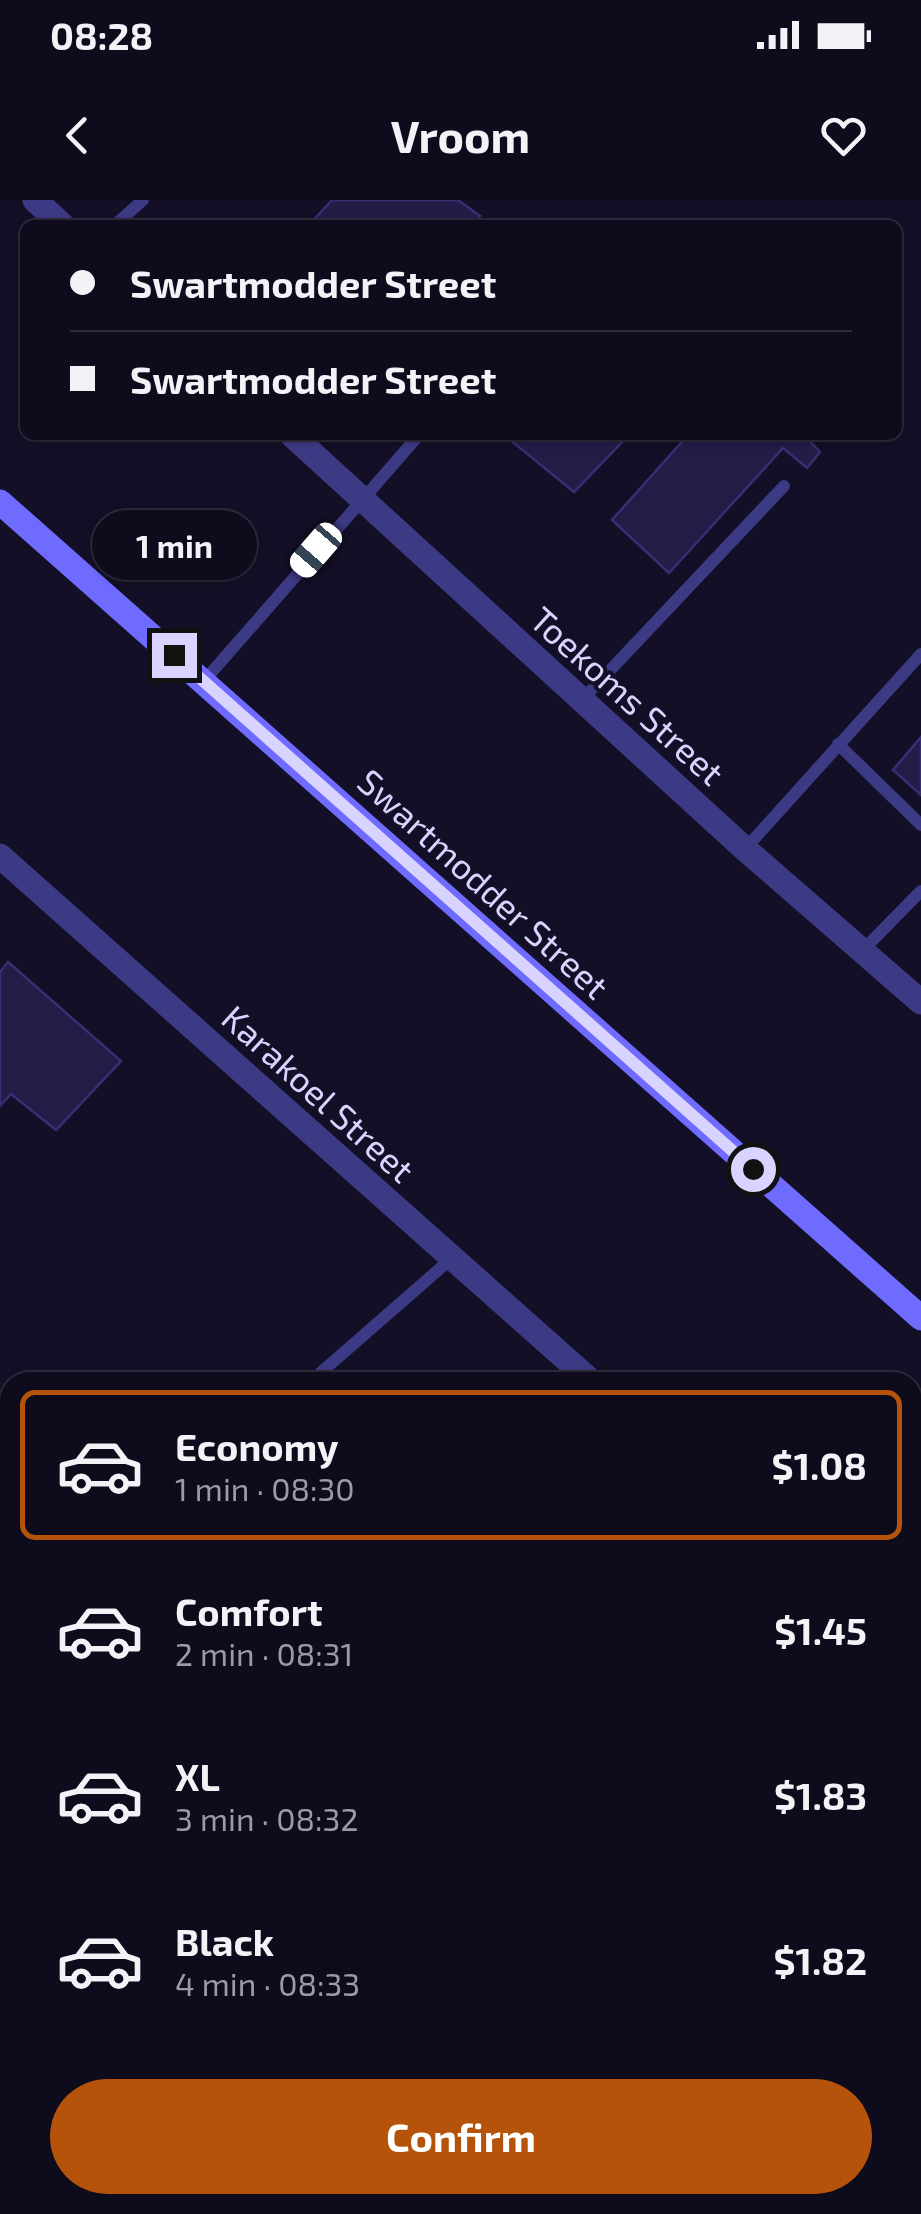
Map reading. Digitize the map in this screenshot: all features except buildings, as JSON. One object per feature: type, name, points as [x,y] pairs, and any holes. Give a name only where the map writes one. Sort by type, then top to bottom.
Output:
[{"type":"main road","name":"Swartmodder Street","points":[[0,502],[921,1318]]},
{"type":"street","points":[[35,200],[57,220]]},
{"type":"street","name":"Toekoms Street","points":[[298,440],[744,849],[921,1002]]},
{"type":"street","name":"Karakoel Street","points":[[0,856],[581,1372]]},
{"type":"lane","points":[[120,220],[144,200]]},
{"type":"lane","points":[[204,680],[414,440]]},
{"type":"lane","points":[[581,700],[784,486]]},
{"type":"lane","points":[[744,849],[921,654]]},
{"type":"lane","points":[[838,744],[921,825]]},
{"type":"lane","points":[[863,950],[921,891]]},
{"type":"lane","points":[[321,1372],[452,1258]]},
{"type":"route","points":[[174,655],[753,1169]]}]
